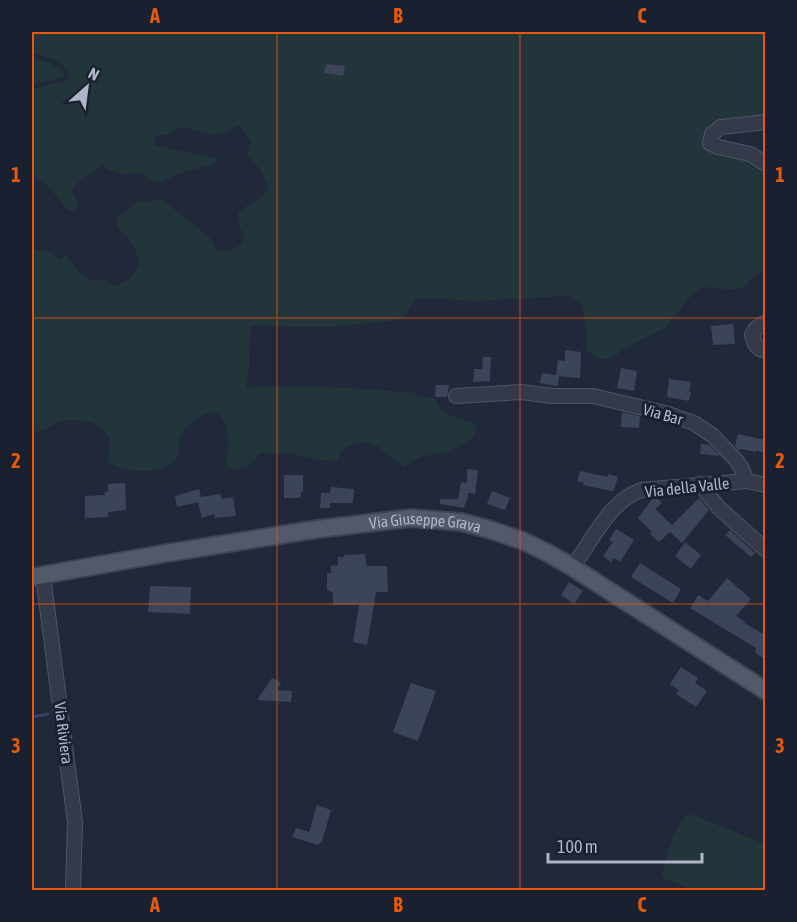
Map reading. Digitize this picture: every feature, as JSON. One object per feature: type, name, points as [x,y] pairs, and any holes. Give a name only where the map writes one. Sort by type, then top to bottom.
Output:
[{"type":"main road","name":"Via Giuseppe Grava","points":[[37,576],[318,529],[411,518],[461,522],[523,541],[548,553],[765,691]]},
{"type":"street","points":[[765,122],[721,127],[712,134],[710,143],[750,154],[765,164]]},
{"type":"street","points":[[765,322],[756,328],[752,335],[754,345],[765,351]]},
{"type":"street","name":"Via Bar","points":[[456,396],[521,392],[553,396],[593,396],[665,413],[694,423],[712,435],[736,460],[747,481]]},
{"type":"street","name":"Via della Valle","points":[[572,567],[611,511],[630,495],[641,490],[747,481],[765,485]]},
{"type":"street","points":[[700,484],[719,508],[765,550]]},
{"type":"street","name":"Via Riviera","points":[[37,576],[75,822],[73,891]]},
{"type":"shaded area","points":[[32,32],[765,32],[765,118],[755,120],[704,142],[704,147],[744,158],[765,173],[765,270],[753,277],[744,288],[699,289],[665,328],[613,357],[605,359],[587,350],[583,306],[568,296],[475,301],[422,298],[415,300],[404,317],[399,320],[329,327],[252,326],[246,388],[309,386],[415,393],[415,396],[435,398],[446,413],[475,423],[475,435],[449,452],[415,459],[405,467],[380,448],[367,443],[359,443],[341,452],[339,461],[318,460],[293,454],[261,453],[245,468],[236,469],[227,467],[227,431],[218,412],[212,412],[197,419],[180,435],[178,456],[168,466],[141,471],[122,468],[108,461],[109,438],[104,430],[93,423],[63,420],[41,431],[32,432],[32,249],[52,252],[59,260],[66,255],[86,277],[95,280],[104,279],[112,286],[117,285],[130,278],[140,261],[129,238],[117,227],[118,217],[139,201],[163,200],[207,235],[215,250],[223,251],[241,245],[244,236],[240,228],[238,213],[264,194],[269,187],[260,170],[247,156],[251,141],[241,127],[237,126],[227,132],[214,135],[182,127],[168,134],[156,136],[153,140],[155,145],[219,160],[212,165],[181,173],[159,183],[141,174],[125,175],[106,169],[103,165],[73,188],[72,192],[79,205],[74,210],[68,210],[48,186],[32,175],[32,89],[65,81],[69,73],[58,62],[32,52]]},
{"type":"shaded area","points":[[32,57],[55,66],[64,75],[32,85]]},
{"type":"shaded area","points":[[687,815],[693,815],[765,844],[765,890],[693,890],[661,877],[674,835]]},
{"type":"building","points":[[326,64],[345,66],[343,76],[324,73]]},
{"type":"building","points":[[733,324],[735,344],[713,345],[711,326]]},
{"type":"building","points":[[565,350],[581,352],[580,378],[559,376],[558,386],[540,383],[542,373],[556,375],[558,360],[565,361]]},
{"type":"building","points":[[483,357],[491,357],[490,381],[473,382],[474,369],[482,369]]},
{"type":"building","points":[[621,368],[637,371],[634,391],[617,388]]},
{"type":"building","points":[[669,379],[691,382],[689,401],[667,397]]},
{"type":"building","points":[[436,385],[449,385],[447,397],[435,397]]},
{"type":"building","points":[[622,412],[640,416],[639,428],[621,427]]},
{"type":"building","points":[[738,434],[765,440],[765,453],[756,450],[756,452],[739,450],[735,446]]},
{"type":"building","points":[[701,444],[709,445],[720,456],[700,454]]},
{"type":"building","points":[[467,469],[478,470],[475,494],[468,493],[464,508],[440,504],[440,499],[458,499],[461,482],[467,483]]},
{"type":"building","points":[[580,471],[618,477],[614,490],[583,485],[584,483],[577,481]]},
{"type":"building","points":[[284,475],[303,475],[303,492],[300,498],[284,498]]},
{"type":"building","points":[[125,483],[126,510],[108,512],[108,517],[85,518],[85,496],[105,495],[105,492],[108,492],[108,484]]},
{"type":"building","points":[[331,487],[354,489],[353,503],[330,503],[330,508],[320,508],[321,493],[330,493]]},
{"type":"building","points":[[199,489],[201,497],[220,494],[222,499],[233,497],[236,516],[215,518],[214,514],[202,518],[198,502],[177,507],[175,496]]},
{"type":"building","points":[[492,491],[510,498],[505,510],[487,504]]},
{"type":"building","points":[[653,498],[657,498],[662,503],[655,509],[672,525],[699,498],[709,510],[682,543],[670,532],[659,542],[638,518]]},
{"type":"building","points":[[616,529],[634,540],[620,562],[614,558],[611,562],[603,556],[613,542],[609,540]]},
{"type":"building","points":[[730,530],[755,553],[751,557],[725,535]]},
{"type":"building","points":[[685,542],[701,555],[691,569],[675,556]]},
{"type":"building","points":[[365,554],[367,566],[387,566],[388,592],[376,592],[367,645],[353,642],[359,605],[333,605],[333,593],[327,590],[327,573],[331,573],[331,566],[338,565],[338,557]]},
{"type":"building","points":[[640,563],[681,589],[673,603],[631,577]]},
{"type":"building","points":[[727,578],[751,599],[736,616],[765,635],[765,660],[755,652],[756,648],[690,608],[698,595],[708,601]]},
{"type":"building","points":[[569,582],[583,591],[574,604],[561,595]]},
{"type":"building","points":[[150,586],[191,587],[190,614],[148,612]]},
{"type":"building","points":[[681,667],[698,678],[695,683],[707,691],[696,707],[676,694],[679,690],[670,684]]},
{"type":"building","points":[[272,678],[281,682],[277,690],[292,691],[291,702],[257,700]]},
{"type":"building","points":[[411,683],[436,691],[418,741],[393,732]]},
{"type":"building","points":[[317,805],[331,810],[322,841],[318,845],[292,837],[296,828],[309,832]]},
{"type":"waterway","points":[[32,717],[48,714]]}]
